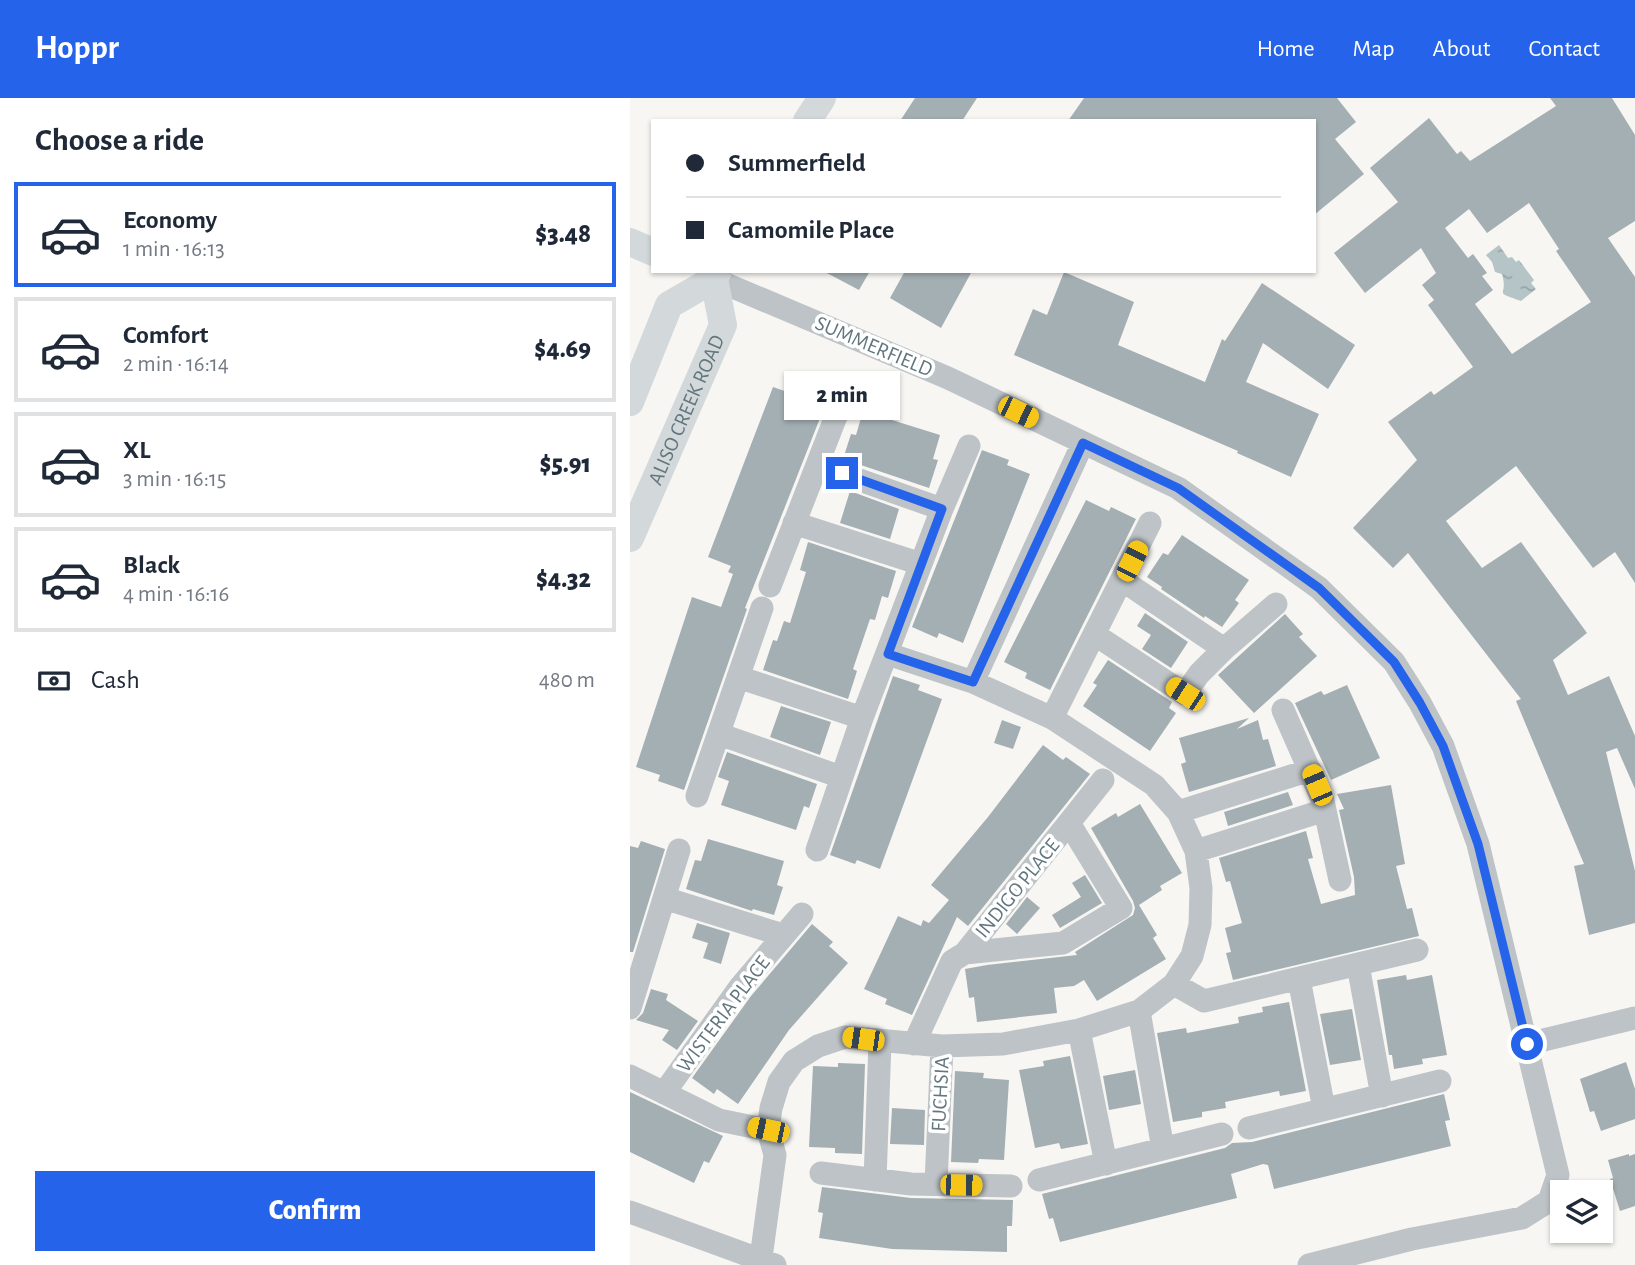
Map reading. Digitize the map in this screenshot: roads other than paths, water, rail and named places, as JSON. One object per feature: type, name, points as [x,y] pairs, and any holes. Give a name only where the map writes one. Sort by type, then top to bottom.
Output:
[{"type":"main road","points":[[808,119],[822,98]]},
{"type":"main road","points":[[630,242],[651,251]]},
{"type":"main road","points":[[630,402],[669,305],[709,274]]},
{"type":"main road","name":"ALISO CREEK ROAD","points":[[630,538],[723,325],[709,274]]},
{"type":"street","name":"SUMMERFIELD","points":[[709,274],[948,378],[1178,488],[1319,588],[1394,662],[1420,703],[1443,746],[1478,844],[1558,1175],[1549,1201],[1522,1218],[1412,1239],[1309,1265]]},
{"type":"street","points":[[770,586],[840,406]]},
{"type":"street","points":[[973,682],[1083,443]]},
{"type":"street","points":[[817,850],[862,718],[969,446]]},
{"type":"street","points":[[817,465],[942,509]]},
{"type":"street","points":[[794,523],[921,564]]},
{"type":"street","points":[[1052,718],[1150,523]]},
{"type":"street","points":[[1122,580],[1224,649]]},
{"type":"street","points":[[1094,634],[1185,694],[1199,674],[1224,649],[1276,604]]},
{"type":"street","points":[[697,796],[762,608]]},
{"type":"street","points":[[630,1212],[766,1264],[775,1155],[768,1130],[771,1108],[779,1082],[794,1061],[818,1046],[845,1037],[942,1046],[1003,1044],[1079,1030],[1139,1011],[1174,984],[1192,956],[1200,925],[1201,888],[1196,850],[1178,812],[1154,785],[1052,718],[973,682],[888,654]]},
{"type":"street","points":[[738,677],[862,718]]},
{"type":"street","points":[[1283,710],[1325,810],[1340,880]]},
{"type":"street","points":[[719,734],[841,777]]},
{"type":"street","points":[[1178,812],[1310,770]]},
{"type":"street","name":"INDIGO PLACE","points":[[914,1044],[952,961],[965,953],[1103,780]]},
{"type":"street","points":[[1196,850],[1325,810]]},
{"type":"street","name":"INDIGO PLACE","points":[[965,953],[1063,943],[1121,908],[1069,823]]},
{"type":"street","points":[[630,1009],[679,850]]},
{"type":"street","name":"WISTERIA PLACE","points":[[664,898],[783,936]]},
{"type":"street","name":"WISTERIA PLACE","points":[[664,1093],[740,987],[802,914]]},
{"type":"street","points":[[1174,984],[1204,1001],[1417,950]]},
{"type":"street","points":[[1358,965],[1382,1096]]},
{"type":"street","points":[[1299,979],[1324,1109]]},
{"type":"street","points":[[1139,1011],[1163,1149]]},
{"type":"street","points":[[1527,1044],[1635,1018]]},
{"type":"street","points":[[1079,1030],[1106,1164]]},
{"type":"street","points":[[875,1180],[880,1042]]},
{"type":"street","name":"FUCHSIA","points":[[936,1185],[942,1046]]},
{"type":"street","name":"WISTERIA PLACE","points":[[630,1076],[719,1120],[768,1130]]},
{"type":"street","points":[[1249,1128],[1440,1081]]},
{"type":"street","points":[[1039,1180],[1222,1134]]},
{"type":"street","points":[[821,1173],[936,1185],[1011,1186]]},
{"type":"water","points":[[1499,245],[1508,258],[1512,257],[1516,262],[1519,260],[1534,280],[1531,283],[1536,289],[1521,301],[1504,294],[1502,274],[1495,272],[1486,255]]}]
